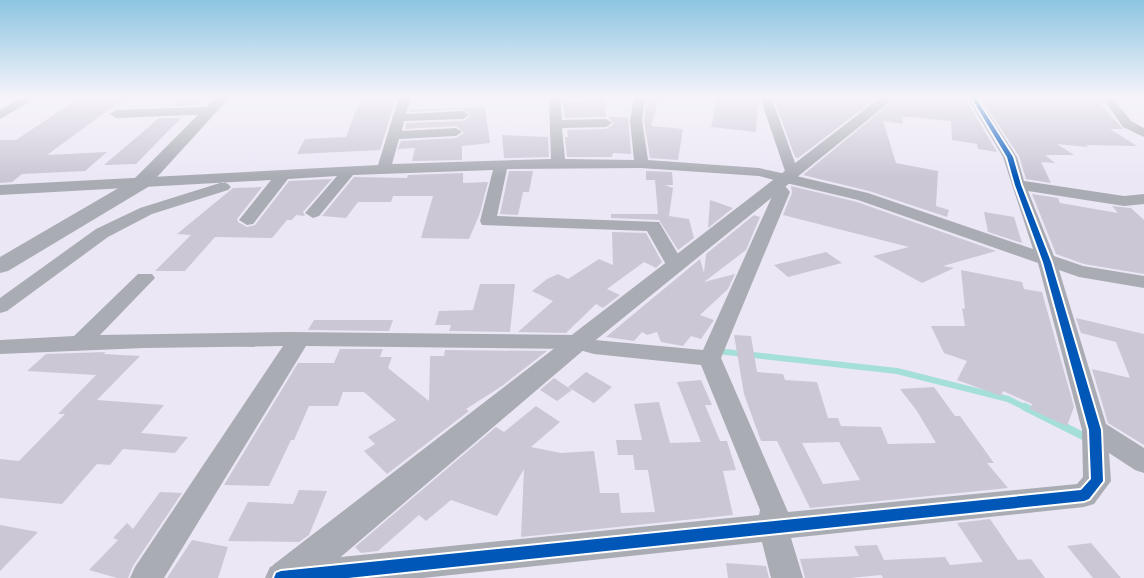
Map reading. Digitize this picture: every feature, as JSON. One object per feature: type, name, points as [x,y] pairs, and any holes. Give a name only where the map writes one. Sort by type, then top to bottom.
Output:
[{"type":"street","points":[[0,266],[108,205],[141,183],[196,124]]},
{"type":"street","points":[[384,169],[396,124]]},
{"type":"street","points":[[555,124],[558,163]]},
{"type":"street","points":[[636,124],[641,164]]},
{"type":"street","points":[[772,124],[784,177],[782,192],[710,358],[774,510],[773,526],[787,578]]},
{"type":"street","points":[[286,577],[784,177],[855,124]]},
{"type":"street","points":[[286,577],[1084,495],[1097,481],[1095,430],[1047,262],[1010,157],[990,124]]},
{"type":"street","points":[[1127,124],[1144,133]]},
{"type":"street","points":[[393,135],[456,132]]},
{"type":"street","points":[[0,190],[384,169],[558,163],[641,164],[759,172],[863,196],[1047,262],[1079,271],[1144,282]]},
{"type":"street","points":[[501,165],[488,221],[653,226],[675,264]]},
{"type":"street","points":[[313,213],[348,172]]},
{"type":"street","points":[[247,220],[282,176]]},
{"type":"street","points":[[102,233],[167,203],[262,177]]},
{"type":"street","points":[[1018,185],[1124,201],[1144,199]]},
{"type":"street","points":[[0,307],[102,233],[129,204]]},
{"type":"street","points":[[81,341],[145,278]]},
{"type":"street","points":[[0,346],[81,341],[577,342],[594,347],[710,358]]},
{"type":"street","points":[[146,578],[298,341]]},
{"type":"street","points":[[1095,430],[1144,462]]},
{"type":"building","points":[[40,124],[89,124],[47,155],[107,152],[85,171],[22,174],[12,182],[0,183],[0,140],[16,140]]},
{"type":"building","points":[[152,124],[175,124],[136,164],[104,165]]},
{"type":"building","points":[[351,124],[388,124],[380,150],[297,154],[305,139],[346,137]]},
{"type":"building","points":[[406,124],[487,124],[490,143],[462,146],[462,160],[412,161],[415,148],[398,149],[401,141],[456,138],[464,133],[456,126],[405,129]]},
{"type":"building","points":[[614,124],[629,124],[631,154],[613,153],[612,157],[567,157],[565,137],[568,137],[567,130],[606,129]]},
{"type":"building","points":[[645,124],[683,129],[678,160],[650,158]]},
{"type":"building","points":[[712,124],[757,124],[756,132],[711,127]]},
{"type":"building","points":[[783,124],[843,124],[798,158],[795,157]]},
{"type":"building","points":[[865,124],[884,124],[896,163],[938,171],[936,206],[949,210],[947,217],[869,191],[803,175]]},
{"type":"building","points":[[951,124],[980,124],[997,152],[978,149],[977,144],[952,140]]},
{"type":"building","points":[[998,124],[1118,124],[1123,129],[1110,129],[1137,146],[1086,145],[1088,147],[1057,144],[1074,155],[1045,155],[1055,163],[1041,162],[1051,183],[1026,179],[1019,156]]},
{"type":"building","points":[[502,135],[548,137],[549,157],[504,158]]},
{"type":"building","points":[[509,171],[533,171],[529,192],[523,192],[518,215],[500,214]]},
{"type":"building","points":[[646,171],[672,172],[673,185],[665,185],[673,188],[669,216],[689,219],[694,238],[678,250],[659,220],[611,218],[611,214],[658,214],[655,180],[646,180]]},
{"type":"building","points":[[463,173],[463,183],[488,182],[480,213],[469,239],[421,238],[433,196],[393,196],[391,202],[358,202],[346,218],[322,216],[354,177],[407,178],[408,175]]},
{"type":"building","points":[[332,179],[303,212],[305,216],[296,215],[292,220],[287,220],[272,238],[215,237],[185,271],[155,271],[191,235],[177,234],[233,188],[262,187],[237,219],[247,227],[255,225],[289,181]]},
{"type":"building","points":[[791,186],[857,202],[996,251],[943,266],[954,268],[922,283],[873,256],[909,247],[783,215],[792,193]]},
{"type":"building","points":[[1032,194],[1058,198],[1060,203],[1118,213],[1112,206],[1131,208],[1144,220],[1144,274],[1084,264],[1056,254]]},
{"type":"building","points":[[710,200],[733,208],[708,228]]},
{"type":"building","points":[[984,212],[1014,217],[1022,243],[988,232]]},
{"type":"building","points":[[754,215],[760,217],[746,250],[704,282],[735,274],[728,289],[700,315],[714,320],[701,339],[691,336],[683,346],[661,342],[657,332],[647,335],[642,332],[634,341],[606,337],[700,259],[704,273],[706,254]]},
{"type":"building","points":[[612,232],[646,233],[662,262],[656,268],[644,262],[607,289],[620,295],[603,308],[596,304],[566,333],[518,332],[553,301],[532,291],[547,279],[558,274],[568,279],[599,259],[613,265]]},
{"type":"building","points":[[826,252],[842,263],[788,277],[774,265]]},
{"type":"building","points":[[961,270],[1022,282],[1024,289],[1042,292],[1074,407],[1067,426],[1030,409],[1032,404],[1003,391],[1001,396],[957,380],[967,361],[944,353],[931,326],[965,326]]},
{"type":"building","points":[[480,284],[515,284],[510,332],[449,331],[451,325],[435,325],[439,311],[473,310]]},
{"type":"building","points":[[1076,318],[1144,334],[1144,445],[1108,423],[1092,369],[1130,378],[1116,342],[1081,333]]},
{"type":"building","points":[[314,320],[393,320],[389,331],[308,330]]},
{"type":"building","points":[[734,335],[751,336],[757,372],[783,374],[785,380],[817,382],[828,418],[838,418],[841,426],[881,427],[888,444],[936,443],[917,411],[900,389],[934,387],[955,416],[960,416],[994,463],[987,463],[1008,488],[810,508],[777,441],[761,441],[744,394]],"holes":[[[839,442],[860,480],[823,484],[802,443]]]},
{"type":"building","points":[[340,349],[383,349],[380,357],[392,357],[388,368],[429,401],[430,356],[444,356],[445,350],[547,351],[502,386],[466,409],[469,411],[387,474],[364,451],[375,444],[368,437],[396,420],[364,392],[343,392],[338,406],[309,406],[269,486],[224,485],[298,363],[334,363]]},
{"type":"building","points":[[106,352],[103,354],[140,356],[97,400],[164,405],[141,433],[188,437],[175,453],[123,449],[110,465],[97,464],[62,504],[0,498],[0,459],[19,461],[65,414],[58,414],[96,375],[27,371],[46,354]]},
{"type":"building","points":[[586,372],[612,387],[594,403],[568,387]]},
{"type":"building","points":[[554,378],[572,390],[557,401],[540,390]]},
{"type":"building","points":[[701,380],[712,405],[705,405],[720,441],[727,441],[736,470],[723,471],[733,515],[521,537],[524,469],[497,516],[451,500],[426,521],[419,515],[378,551],[361,553],[355,547],[496,427],[504,432],[536,406],[560,422],[531,447],[561,453],[594,451],[600,493],[619,493],[621,513],[655,512],[648,470],[635,470],[633,455],[618,455],[616,440],[642,440],[634,404],[659,402],[670,443],[701,442],[677,382]]},
{"type":"building","points":[[299,490],[327,491],[309,535],[299,542],[228,541],[248,502],[293,504]]},
{"type":"building","points":[[160,492],[182,493],[133,566],[128,578],[117,578],[89,570],[118,540],[113,538],[127,523],[133,529]]},
{"type":"building","points":[[990,519],[1018,560],[1031,559],[1045,578],[883,578],[881,575],[805,578],[800,559],[859,556],[854,546],[877,545],[884,560],[945,557],[950,565],[983,562],[957,523]]},
{"type":"building","points":[[0,525],[38,532],[0,571]]},
{"type":"building","points":[[192,540],[228,547],[218,578],[167,578]]},
{"type":"building","points":[[1091,543],[1121,578],[1093,578],[1067,546]]},
{"type":"building","points":[[726,563],[766,566],[769,578],[728,578]]},
{"type":"waterway","points":[[717,351],[897,371],[1008,399],[1028,409]]},
{"type":"waterway","points":[[1025,407],[1087,438]]},
{"type":"cycle path","points":[[281,578],[1084,495],[1097,481],[1095,430],[1047,262],[1010,157],[990,124]]}]
